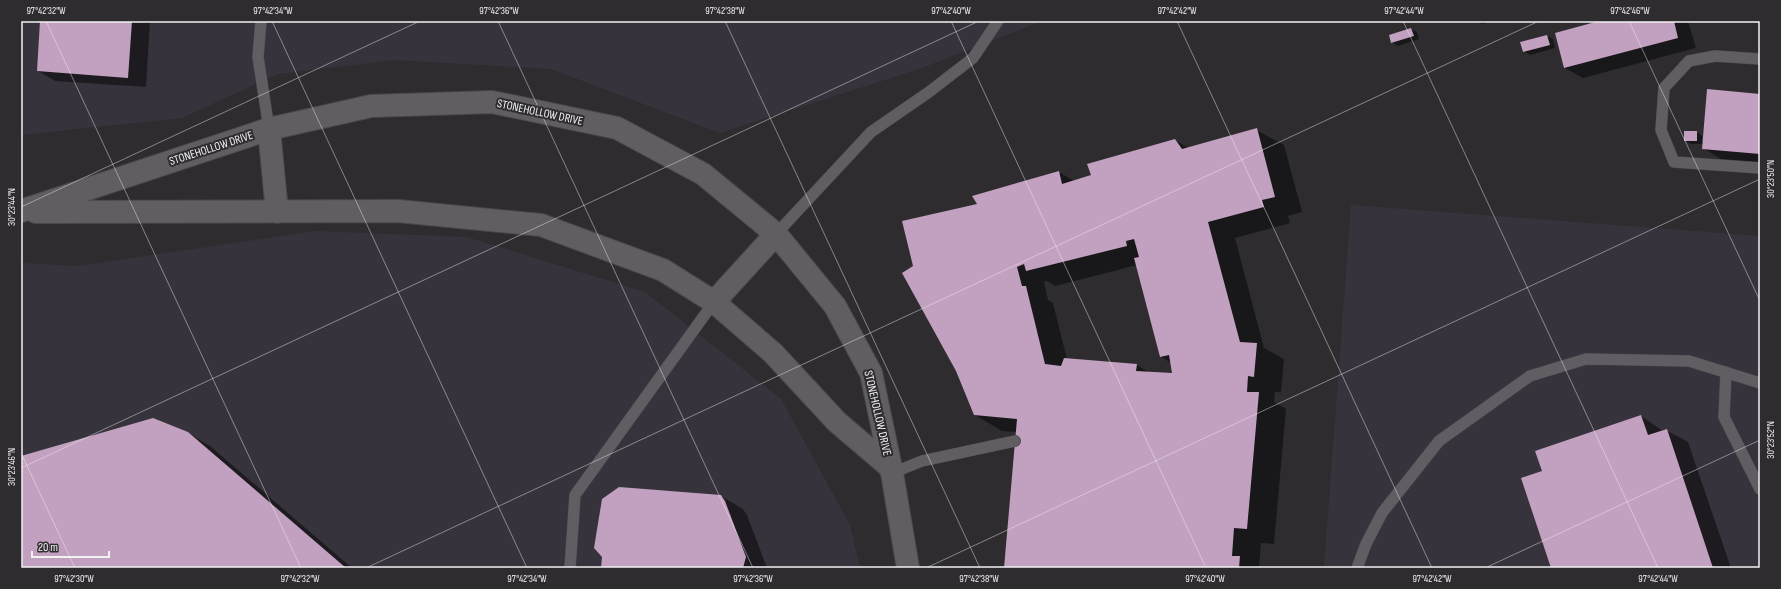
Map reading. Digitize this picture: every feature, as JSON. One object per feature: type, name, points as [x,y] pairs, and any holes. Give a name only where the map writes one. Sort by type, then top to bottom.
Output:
[{"type":"street","name":"STONEHOLLOW DRIVE","points":[[21,211],[269,129],[371,106],[492,102],[617,128],[703,174],[776,234],[835,306],[870,373],[892,470],[908,568]]},
{"type":"street","points":[[269,129],[276,212]]},
{"type":"street","name":"STONEHOLLOW DRIVE","points":[[21,211],[398,211],[541,225],[663,270],[714,302],[773,354],[837,422],[892,470]]},
{"type":"street","points":[[714,302],[776,234]]},
{"type":"lane","points":[[261,21],[258,57],[269,129]]},
{"type":"lane","points":[[776,234],[871,132],[929,92],[973,58],[998,21]]},
{"type":"lane","points":[[1760,59],[1715,56],[1689,61],[1664,88],[1661,130],[1674,162],[1760,168]]},
{"type":"lane","points":[[570,568],[575,495],[714,302]]},
{"type":"lane","points":[[1357,568],[1366,544],[1382,513],[1439,441],[1530,376],[1586,359],[1689,361],[1760,383]]},
{"type":"lane","points":[[1726,372],[1724,417],[1760,489]]},
{"type":"lane","points":[[892,470],[922,461],[1015,441]]},
{"type":"shaded area","points":[[21,21],[1042,21],[922,68],[720,133],[551,69],[395,60],[278,74],[182,118],[21,135]]},
{"type":"shaded area","points":[[1351,205],[1760,236],[1760,568],[1324,568]]},
{"type":"shaded area","points":[[314,231],[467,237],[645,292],[781,399],[850,525],[860,568],[21,568],[21,263],[79,266]]},
{"type":"building","points":[[40,21],[132,21],[128,78],[37,71]]},
{"type":"building","points":[[1599,21],[1674,21],[1678,38],[1564,68],[1555,33]]},
{"type":"building","points":[[1411,28],[1414,36],[1391,43],[1389,35]]},
{"type":"building","points":[[1547,35],[1550,45],[1523,52],[1520,42]]},
{"type":"building","points":[[1707,89],[1760,94],[1760,154],[1702,149]]},
{"type":"building","points":[[1257,128],[1275,197],[1262,200],[1264,207],[1208,222],[1240,342],[1257,343],[1254,377],[1248,376],[1247,392],[1259,392],[1247,529],[1234,528],[1232,556],[1240,556],[1239,568],[1004,568],[1017,419],[974,415],[956,371],[902,273],[913,266],[902,221],[977,204],[972,196],[1059,171],[1062,184],[1091,175],[1087,164],[1175,139],[1182,149]],"holes":[[[1134,239],[1139,257],[1134,258],[1160,357],[1169,355],[1172,373],[1136,371],[1137,364],[1064,358],[1061,366],[1045,364],[1026,286],[1022,286],[1017,267],[1024,264],[1026,271],[1127,246],[1126,241]]]},
{"type":"building","points":[[1684,131],[1697,131],[1697,141],[1684,141]]},
{"type":"building","points":[[1641,415],[1648,435],[1667,429],[1713,568],[1551,568],[1521,478],[1542,471],[1535,451]]},
{"type":"building","points":[[153,418],[188,432],[346,568],[21,568],[21,456]]},
{"type":"building","points":[[619,487],[721,495],[725,501],[746,557],[743,568],[601,568],[602,557],[594,548],[602,499]]}]
